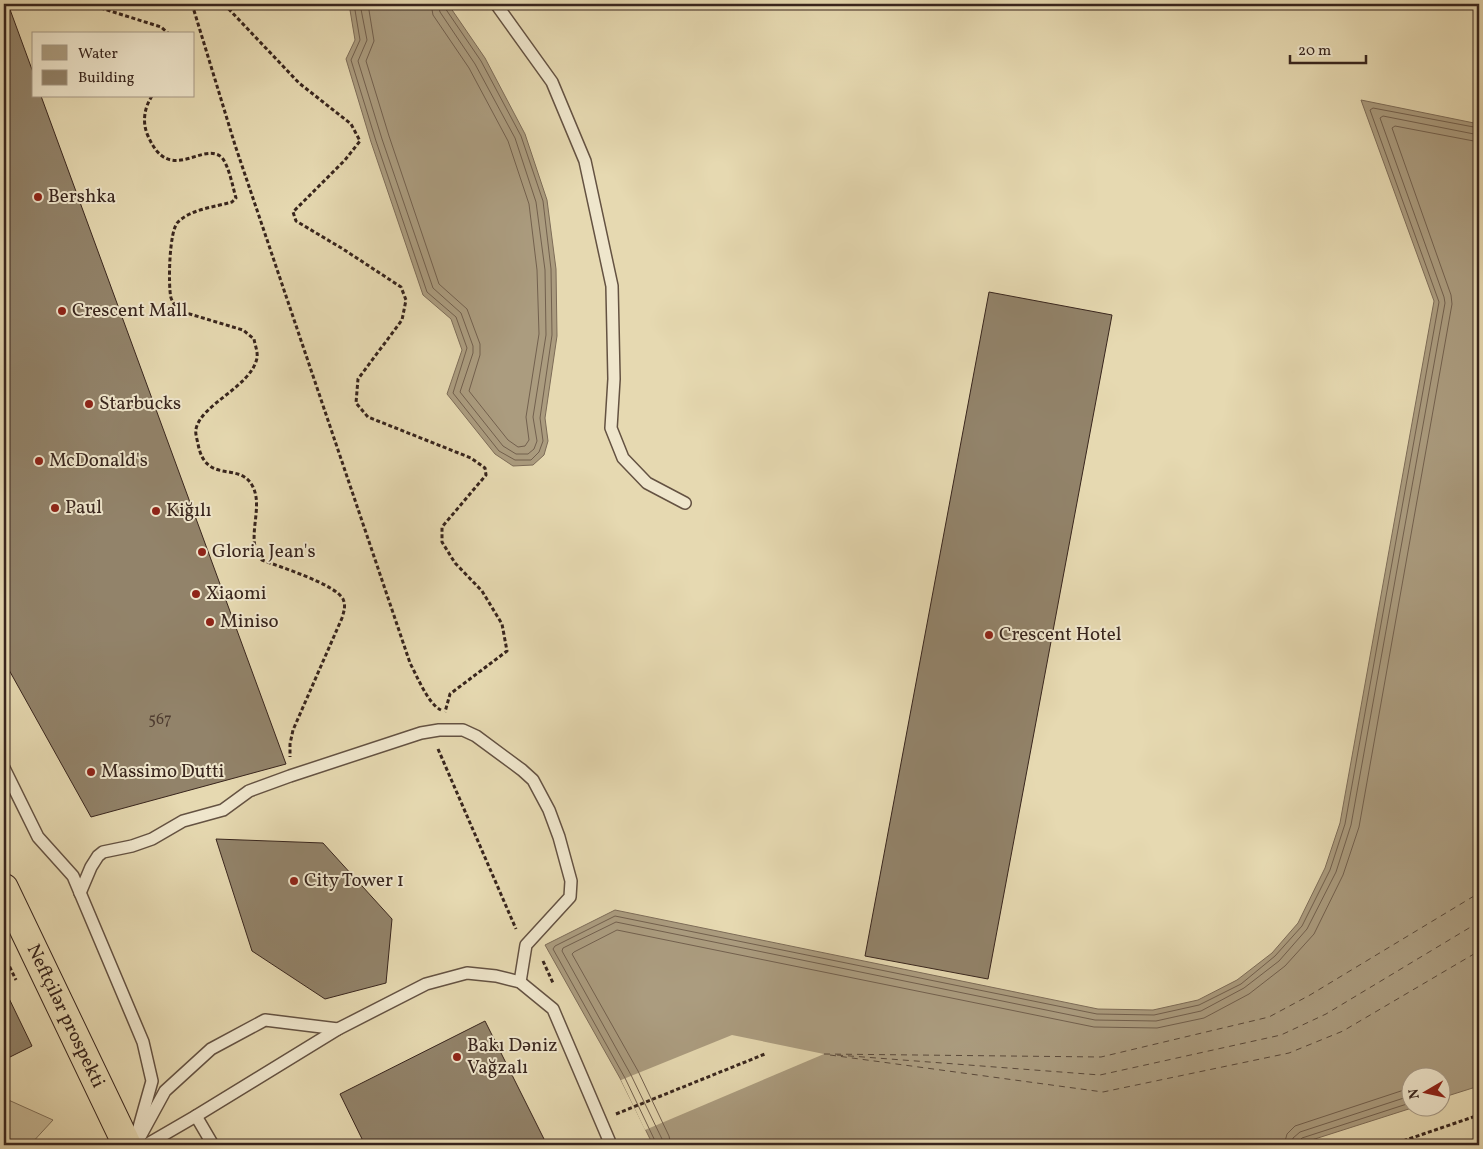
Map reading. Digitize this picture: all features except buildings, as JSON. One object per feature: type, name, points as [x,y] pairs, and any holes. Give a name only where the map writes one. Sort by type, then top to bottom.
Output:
[{"type":"highway","name":"Neftçilər prospekti","points":[[4,888],[127,1145]]},
{"type":"lane","points":[[496,4],[552,82],[585,161],[612,286],[614,379],[611,428],[623,458],[647,483],[685,503]]},
{"type":"lane","points":[[80,893],[91,867],[103,852],[132,846],[152,839],[183,821],[223,810],[249,791],[290,776],[422,733],[440,730],[463,730],[522,770],[532,780],[549,810],[571,880],[570,896],[526,945],[520,982]]},
{"type":"lane","points":[[4,768],[38,837],[73,876],[143,1042],[152,1081],[135,1145]]},
{"type":"lane","points":[[146,1145],[338,1029],[426,984],[467,973],[496,976],[520,982],[553,1009],[611,1145]]},
{"type":"lane","points":[[135,1145],[165,1091],[211,1049],[264,1020],[338,1029]]},
{"type":"lane","points":[[196,1116],[213,1145]]},
{"type":"path","points":[[88,4],[161,27],[167,32]]},
{"type":"path","points":[[192,4],[247,181],[410,663],[436,708],[449,714]]},
{"type":"path","points":[[224,4],[299,83],[351,124],[360,141],[345,160],[293,212],[296,221],[401,287],[406,300],[402,320],[358,379],[356,403],[368,416],[471,458],[485,468],[486,476],[442,527],[442,542],[455,564],[482,592],[502,624],[507,651],[450,694],[436,744],[512,922]]},
{"type":"path","points":[[151,98],[145,107],[145,130],[153,148],[166,158],[181,161],[210,153],[218,154],[224,160],[236,198],[232,202],[191,214],[176,222],[172,232],[170,261],[171,297],[176,307],[183,312],[243,330],[254,339],[257,357],[251,373],[200,418],[196,430],[200,455],[210,468],[245,477],[253,487],[256,502],[255,542],[257,555],[262,560],[331,587],[342,598],[345,607],[342,618],[293,730],[290,744],[290,776]]},
{"type":"path","points":[[542,959],[554,985]]},
{"type":"path","points":[[599,1120],[765,1054]]},
{"type":"path","points":[[1391,1145],[1479,1116]]},
{"type":"shaded area","points":[[4,1098],[53,1120],[30,1145],[4,1145]]},
{"type":"water","points":[[349,4],[448,4],[485,58],[525,134],[547,200],[556,269],[557,336],[545,418],[548,441],[544,455],[533,465],[513,466],[495,454],[447,394],[462,350],[451,319],[423,295],[371,142],[346,59],[355,40]]},
{"type":"water","points":[[1361,100],[1479,124],[1479,1086],[1450,1095],[1450,1066],[1400,1066],[1400,1112],[1296,1145],[653,1145],[621,1080],[545,945],[615,910],[1098,1009],[1153,1010],[1198,1000],[1237,980],[1272,953],[1298,923],[1325,868],[1340,823],[1434,301]]},
{"type":"pier","points":[[732,1035],[824,1054],[645,1130],[621,1080]]},
{"type":"ferry route","points":[[824,1054],[1101,1057],[1269,1017],[1310,995],[1479,893]]},
{"type":"ferry route","points":[[837,1055],[1100,1075],[1281,1035],[1326,1014],[1479,922]]},
{"type":"ferry route","points":[[830,1055],[1103,1092],[1289,1053],[1343,1031],[1479,951]]},
{"type":"place","name":"Bershka","points":[[38,197]]},
{"type":"place","name":"Crescent Mall","points":[[62,311]]},
{"type":"place","name":"Starbucks","points":[[89,404]]},
{"type":"place","name":"McDonald's","points":[[39,461]]},
{"type":"place","name":"Paul","points":[[55,508]]},
{"type":"place","name":"Kiğılı","points":[[156,511]]},
{"type":"place","name":"Gloria Jean's","points":[[202,552]]},
{"type":"place","name":"Xiaomi","points":[[196,594]]},
{"type":"place","name":"Miniso","points":[[210,622]]},
{"type":"place","name":"Crescent Hotel","points":[[989,635]]},
{"type":"place","name":"Massimo Dutti","points":[[91,772]]},
{"type":"place","name":"City Tower 1","points":[[294,881]]},
{"type":"place","name":"Bakı Dəniz Vağzalı","points":[[457,1057]]}]
